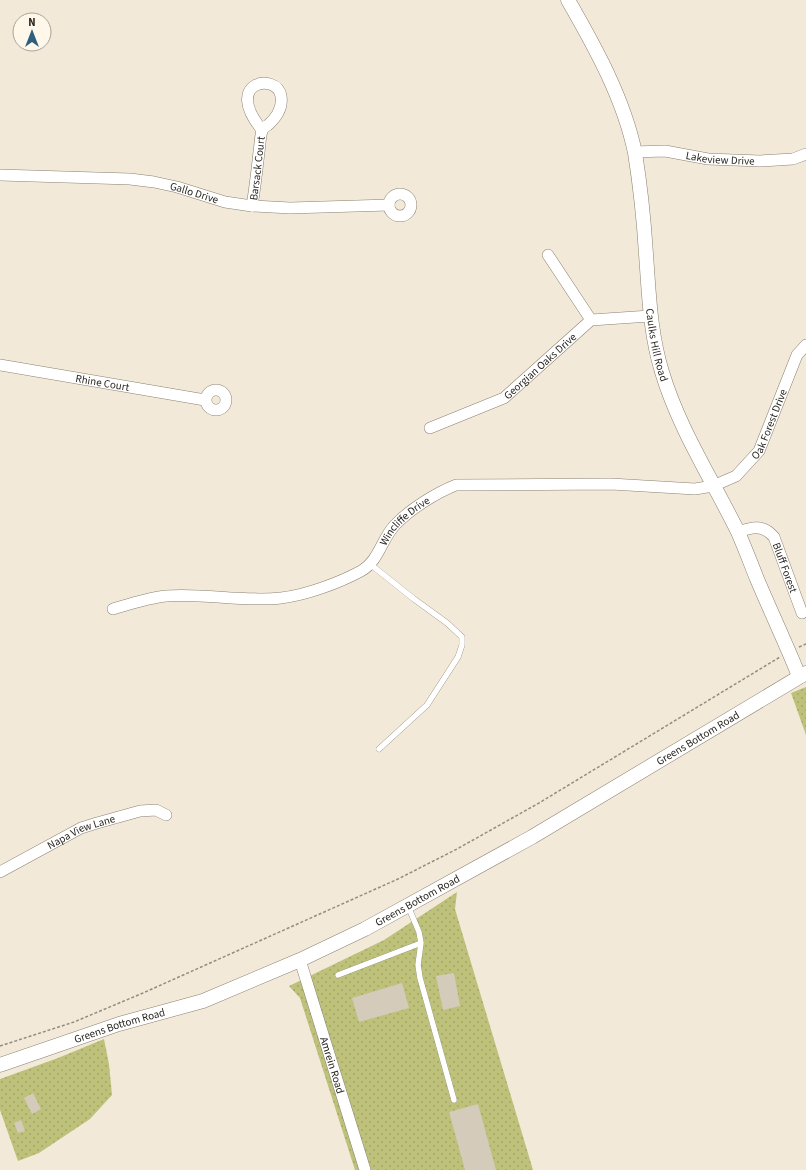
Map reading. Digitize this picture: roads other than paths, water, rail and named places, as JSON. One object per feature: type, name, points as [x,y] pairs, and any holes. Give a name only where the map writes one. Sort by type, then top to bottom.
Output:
[{"type":"street","name":"Caulks Hill Road","points":[[568,0],[593,44],[613,87],[634,152],[646,251],[650,316],[654,345],[672,401],[713,486],[738,532],[789,652],[803,675]]},
{"type":"street","name":"Barsack Court","points":[[252,206],[262,130]]},
{"type":"street","name":"Lakeview Drive","points":[[634,152],[665,152],[708,159],[760,161],[793,159],[806,154]]},
{"type":"street","name":"Gallo Drive","points":[[0,175],[130,179],[177,187],[225,202],[252,206],[290,208],[389,205]]},
{"type":"street","points":[[548,255],[591,320],[650,316]]},
{"type":"street","name":"Georgian Oaks Drive","points":[[430,428],[504,398],[591,320]]},
{"type":"street","name":"Oak Forest Drive","points":[[713,486],[736,476],[759,451],[797,355],[806,345]]},
{"type":"street","name":"Rhine Court","points":[[0,364],[205,400]]},
{"type":"street","name":"Wincliffe Drive","points":[[113,609],[148,598],[167,596],[282,598],[311,592],[362,570],[370,564],[395,525],[436,493],[456,485],[611,484],[695,489],[713,486]]},
{"type":"street","name":"Bluff Forest","points":[[738,532],[750,528],[761,527],[770,532],[774,537],[802,613]]},
{"type":"street","name":"Greens Bottom Road","points":[[0,1065],[119,1024],[203,1001],[300,960],[365,929],[532,837],[803,675]]},
{"type":"street","name":"Napa View Lane","points":[[0,872],[81,828],[92,824],[140,811],[156,810],[166,815]]},
{"type":"street","name":"Amrein Road","points":[[300,960],[365,1170]]},
{"type":"lane","points":[[370,564],[414,600],[448,622],[462,637],[462,645],[458,657],[427,705],[379,749]]},
{"type":"lane","points":[[408,906],[419,932],[421,943],[418,965],[420,978],[454,1100]]},
{"type":"lane","points":[[338,975],[421,943]]}]
